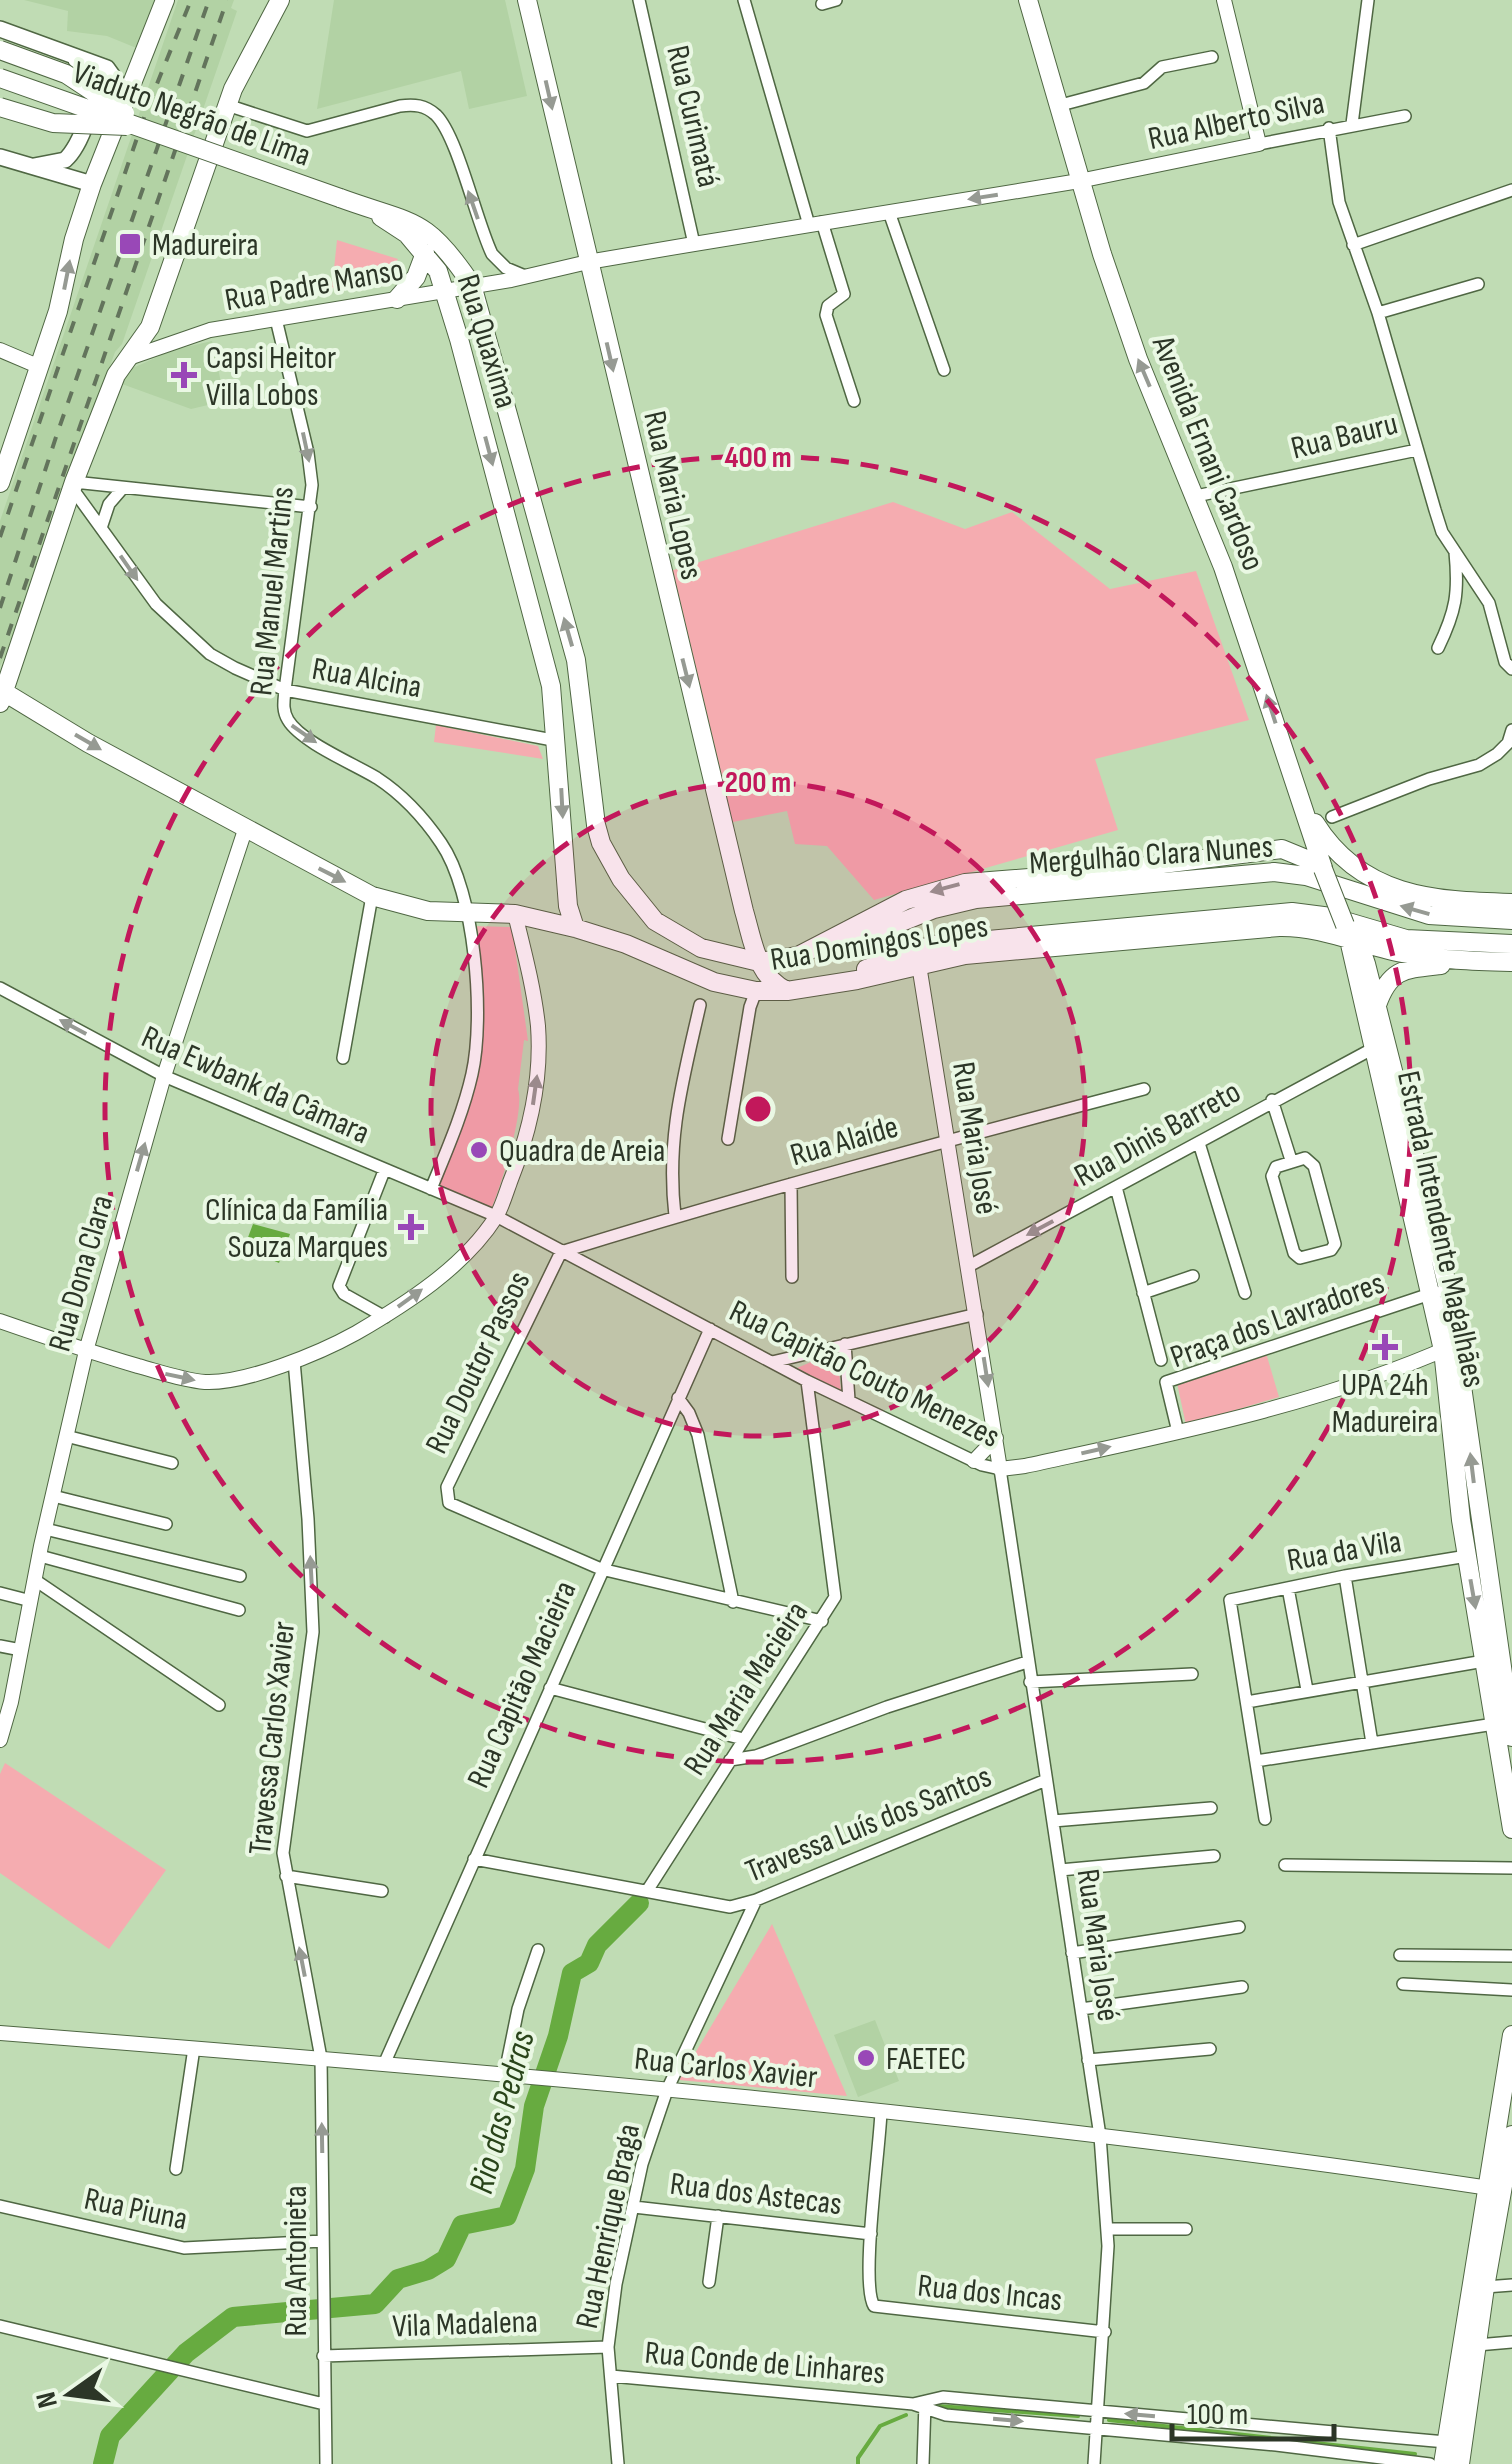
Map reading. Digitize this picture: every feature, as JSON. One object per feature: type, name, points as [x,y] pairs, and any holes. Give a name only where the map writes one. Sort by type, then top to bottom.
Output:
[{"type":"main road","points":[[0,483],[58,312],[74,238],[92,184],[165,0]]},
{"type":"main road","points":[[2,698],[73,485],[116,375],[150,326],[242,68],[280,0]]},
{"type":"main road","name":"Rua Maria Lopes","points":[[528,0],[759,962]]},
{"type":"main road","name":"Avenida Ernani Cardoso","points":[[1028,0],[1079,181],[1138,359],[1223,567],[1347,932]]},
{"type":"main road","points":[[0,29],[112,72],[121,109]]},
{"type":"main road","points":[[0,50],[66,74],[141,126]]},
{"type":"main road","points":[[34,166],[65,160],[82,137],[93,83],[72,55]]},
{"type":"main road","name":"Viaduto Negrão de Lima","points":[[0,78],[364,207]]},
{"type":"main road","points":[[0,108],[53,123],[141,126]]},
{"type":"main road","points":[[0,156],[92,184]]},
{"type":"main road","name":"Rua Quaxima","points":[[364,207],[408,234],[445,290],[546,663],[558,741],[568,906],[575,928]]},
{"type":"main road","name":"Rua Quaxima","points":[[364,207],[405,218],[428,231],[444,245],[472,285],[576,660],[596,825],[601,843],[630,893]]},
{"type":"main road","points":[[397,299],[416,277],[424,254]]},
{"type":"main road","points":[[459,339],[466,327],[483,327]]},
{"type":"main road","name":"Rua Domingos Lopes","points":[[2,698],[372,896],[428,910],[515,914],[575,928],[626,944],[714,982],[756,991],[787,991],[964,956],[1279,927],[1347,932],[1402,953],[1474,961]]},
{"type":"main road","points":[[1302,802],[1330,846],[1360,873],[1444,900],[1512,903]]},
{"type":"main road","name":"Rua Domingos Lopes","points":[[630,893],[654,922],[682,940],[721,955],[759,962],[798,956],[906,900],[965,883],[1076,875],[1282,849],[1322,867]]},
{"type":"main road","name":"Mergulhão Clara Nunes","points":[[798,956],[831,950],[924,912],[976,899],[1255,873],[1306,876],[1429,915],[1512,920]]},
{"type":"main road","name":"Mergulhão Clara Nunes","points":[[844,981],[876,964],[933,945],[1273,914],[1332,917],[1406,939],[1512,944]]},
{"type":"main road","name":"Estrada Intendente Magalhães","points":[[1347,932],[1362,952],[1377,1006],[1440,1291],[1512,1737]]},
{"type":"main road","name":"Estrada Intendente Magalhães","points":[[1347,932],[1372,1049],[1440,1291]]},
{"type":"main road","points":[[1377,1006],[1389,979],[1403,971],[1474,961],[1512,962]]},
{"type":"main road","points":[[759,962],[771,981],[787,991]]},
{"type":"main road","name":"Estrada Intendente Magalhães","points":[[1451,1346],[1467,1556],[1512,1829]]},
{"type":"main road","points":[[1460,2464],[1502,2181],[1512,2035]]},
{"type":"main road","points":[[1443,2464],[1512,2136]]},
{"type":"street","name":"Rua Curimatá","points":[[639,0],[694,244]]},
{"type":"street","points":[[744,0],[816,224],[844,292],[842,298],[828,306],[826,315],[854,401]]},
{"type":"street","points":[[822,4],[836,0]]},
{"type":"street","points":[[1224,0],[1259,144]]},
{"type":"street","points":[[1352,124],[1368,0]]},
{"type":"street","points":[[1058,106],[1144,83],[1162,67],[1212,57]]},
{"type":"street","points":[[228,104],[307,131],[400,106],[414,104],[426,108],[444,126],[496,260],[511,271],[530,276]]},
{"type":"street","name":"Rua Alberto Silva","points":[[1079,181],[1329,128],[1405,116]]},
{"type":"street","name":"Rua Bauru","points":[[1196,496],[1418,450],[1336,187],[1329,128]]},
{"type":"street","name":"Rua Padre Manso","points":[[126,359],[210,330],[530,276],[588,262],[1079,181]]},
{"type":"street","points":[[1353,245],[1510,195]]},
{"type":"street","points":[[889,212],[944,370]]},
{"type":"street","points":[[1378,313],[1478,284]]},
{"type":"street","name":"Rua Manuel Martins","points":[[276,319],[308,453],[312,507],[283,706],[290,723],[378,779],[425,821],[456,867],[467,912],[476,1050],[456,1129],[431,1189]]},
{"type":"street","points":[[0,350],[40,366]]},
{"type":"street","points":[[1418,450],[1434,510],[1455,552],[1484,593],[1505,662],[1512,669]]},
{"type":"street","points":[[73,485],[312,507]]},
{"type":"street","name":"Rua Alcina","points":[[73,485],[156,604],[176,625],[210,654],[262,682],[284,690],[558,741]]},
{"type":"street","points":[[102,528],[110,504],[122,488]]},
{"type":"street","points":[[1438,648],[1458,596],[1455,552]]},
{"type":"street","points":[[1332,817],[1429,779],[1479,765],[1508,743],[1512,730]]},
{"type":"street","name":"Rua Dona Clara","points":[[0,1740],[86,1351],[164,1076],[245,830]]},
{"type":"street","points":[[343,1058],[372,896]]},
{"type":"street","points":[[0,1321],[86,1351],[206,1382],[234,1379],[294,1361],[344,1340],[444,1274],[496,1216],[528,1133],[539,1059],[532,984],[515,914]]},
{"type":"street","name":"Rua Maria José","points":[[919,965],[977,1314],[1026,1662],[1100,2136],[1107,2230],[1105,2332],[1094,2464]]},
{"type":"street","name":"Rua Ewbank da Câmara","points":[[0,988],[164,1076],[496,1216]]},
{"type":"street","points":[[728,1138],[756,991]]},
{"type":"street","points":[[675,1216],[673,1129],[700,1005]]},
{"type":"street","name":"Rua Dinis Barreto","points":[[969,1266],[1372,1049]]},
{"type":"street","name":"Rua Alaíde","points":[[562,1252],[675,1216],[1144,1089]]},
{"type":"street","points":[[1272,1100],[1291,1160]]},
{"type":"street","points":[[1199,1143],[1245,1293]]},
{"type":"street","points":[[1309,1159],[1314,1166],[1336,1244],[1331,1250],[1302,1258],[1294,1253],[1273,1181],[1274,1169],[1291,1160],[1309,1159]]},
{"type":"street","points":[[384,1171],[339,1286],[344,1294],[384,1317]]},
{"type":"street","points":[[791,1184],[792,1278]]},
{"type":"street","name":"Praça dos Lavradores","points":[[1116,1187],[1161,1360]]},
{"type":"street","name":"Rua Capitão Couto Menezes","points":[[496,1216],[772,1362],[974,1461],[1000,1468],[1178,1432],[1296,1402],[1451,1346]]},
{"type":"street","name":"Rua Doutor Passos","points":[[562,1252],[447,1487],[446,1497],[453,1506],[601,1569]]},
{"type":"street","points":[[1143,1293],[1193,1276]]},
{"type":"street","name":"Praça dos Lavradores","points":[[1178,1432],[1166,1382],[1440,1291]]},
{"type":"street","points":[[772,1362],[977,1314]]},
{"type":"street","name":"Rua Capitão Macieira","points":[[385,2062],[710,1329]]},
{"type":"street","points":[[845,1344],[849,1400]]},
{"type":"street","name":"Travessa Carlos Xavier","points":[[294,1361],[313,1632],[285,1830],[286,1876],[321,2058]]},
{"type":"street","name":"Rua Maria Macieira","points":[[647,1891],[832,1607],[836,1588],[808,1380]]},
{"type":"street","points":[[678,1398],[698,1435],[733,1602]]},
{"type":"street","points":[[66,1436],[172,1463]]},
{"type":"street","points":[[974,1461],[996,1438]]},
{"type":"street","points":[[53,1496],[166,1524]]},
{"type":"street","points":[[45,1529],[240,1576]]},
{"type":"street","points":[[40,1556],[240,1610]]},
{"type":"street","name":"Rua da Vila","points":[[1247,1702],[1231,1599],[1467,1556]]},
{"type":"street","points":[[601,1569],[822,1622]]},
{"type":"street","points":[[1345,1576],[1372,1743]]},
{"type":"street","points":[[35,1580],[219,1706]]},
{"type":"street","points":[[1288,1588],[1307,1690]]},
{"type":"street","points":[[0,1594],[31,1601]]},
{"type":"street","points":[[0,1646],[22,1650]]},
{"type":"street","points":[[1266,1819],[1247,1702],[1484,1661]]},
{"type":"street","points":[[730,1760],[756,1756],[887,1706],[1026,1662]]},
{"type":"street","points":[[1030,1682],[1192,1674]]},
{"type":"street","points":[[550,1688],[743,1740]]},
{"type":"street","points":[[1256,1761],[1494,1724]]},
{"type":"street","name":"Travessa Luís dos Santos","points":[[474,1859],[730,1907],[756,1900],[1046,1780]]},
{"type":"street","points":[[1053,1821],[1211,1808]]},
{"type":"street","points":[[1060,1870],[1214,1856]]},
{"type":"street","points":[[1285,1865],[1512,1868]]},
{"type":"street","points":[[286,1876],[382,1891]]},
{"type":"street","name":"Rua Henrique Braga","points":[[618,2464],[608,2347],[616,2284],[642,2164],[667,2090],[756,1900]]},
{"type":"street","points":[[1072,1953],[1239,1927]]},
{"type":"street","points":[[505,2073],[518,2009],[538,1950]]},
{"type":"street","points":[[1400,1955],[1512,1956]]},
{"type":"street","points":[[1403,1984],[1512,1990]]},
{"type":"street","points":[[1081,2009],[1242,1986]]},
{"type":"street","name":"Rua Carlos Xavier","points":[[0,2033],[548,2077],[1502,2181]]},
{"type":"street","points":[[176,2169],[194,2048]]},
{"type":"street","points":[[1088,2060],[1210,2049]]},
{"type":"street","name":"Rua Antonieta","points":[[321,2058],[326,2464]]},
{"type":"street","points":[[871,2234],[881,2111]]},
{"type":"street","name":"Rua Piuna","points":[[0,2206],[184,2248],[323,2241]]},
{"type":"street","name":"Rua dos Astecas","points":[[634,2207],[871,2234]]},
{"type":"street","points":[[709,2282],[718,2216]]},
{"type":"street","points":[[1107,2230],[1186,2229]]},
{"type":"street","name":"Rua dos Incas","points":[[871,2234],[871,2302],[880,2308],[1105,2332]]},
{"type":"street","points":[[1485,2287],[1512,2285]]},
{"type":"street","points":[[0,2326],[324,2404]]},
{"type":"street","points":[[1477,2345],[1512,2342]]},
{"type":"street","name":"Vila Madalena","points":[[323,2356],[608,2347]]},
{"type":"street","name":"Rua Conde de Linhares","points":[[611,2376],[921,2405],[946,2415],[1430,2464]]},
{"type":"street","name":"Rua Conde de Linhares","points":[[921,2405],[944,2397],[1446,2442]]},
{"type":"street","points":[[921,2405],[922,2464]]},
{"type":"shaded area","points":[[24,0],[161,0],[146,45],[134,47],[107,36],[67,31],[68,11]]},
{"type":"shaded area","points":[[178,0],[234,0],[231,8],[237,11],[122,344],[115,352],[0,666],[0,521]]},
{"type":"shaded area","points":[[334,0],[505,0],[527,96],[469,109],[461,71],[317,109]]},
{"type":"shaded area","points":[[337,240],[398,259],[370,285],[332,288]]},
{"type":"shaded area","points":[[212,341],[225,401],[191,409],[122,384],[126,371],[173,350]]},
{"type":"shaded area","points":[[893,502],[965,529],[1012,512],[1110,589],[1196,571],[1249,720],[1095,759],[1118,830],[874,900],[827,846],[795,844],[787,811],[728,823],[667,572]]},
{"type":"shaded area","points":[[436,725],[538,746],[543,759],[434,742]]},
{"type":"shaded area","points":[[472,926],[512,927],[528,1041],[524,1040],[515,1130],[492,1207],[437,1188],[476,1071]]},
{"type":"shaded area","points":[[253,1224],[290,1234],[279,1263],[244,1248]]},
{"type":"shaded area","points":[[837,1351],[841,1392],[797,1368]]},
{"type":"shaded area","points":[[1266,1353],[1279,1397],[1186,1425],[1177,1383]]},
{"type":"shaded area","points":[[5,1763],[166,1870],[109,1949],[0,1873],[0,1774]]},
{"type":"shaded area","points":[[772,1924],[847,2096],[679,2080]]},
{"type":"shaded area","name":"FAETEC","points":[[875,2020],[899,2081],[858,2097],[834,2035]]},
{"type":"waterway","name":"Rio das Pedras","points":[[103,2464],[110,2436],[186,2353],[233,2317],[375,2304],[398,2279],[428,2270],[446,2259],[462,2225],[507,2216],[525,2169],[534,2106],[558,2036],[572,1973],[589,1963],[597,1945],[639,1903]]},
{"type":"waterway","points":[[937,2406],[1078,2416]]},
{"type":"waterway","points":[[858,2464],[858,2458],[880,2426],[906,2415]]},
{"type":"waterway","points":[[1109,2420],[1415,2454]]},
{"type":"railway","points":[[0,537],[148,106],[191,0]]},
{"type":"railway","points":[[0,608],[209,0]]},
{"type":"railway","points":[[0,658],[227,0]]},
{"type":"place","name":"Madureira","points":[[130,244]]},
{"type":"place","name":"Capsi Heitor Villa Lobos","points":[[184,375]]},
{"type":"place","name":"Quadra de Areia","points":[[479,1150]]},
{"type":"place","name":"Clínica da Família Souza Marques","points":[[411,1227]]},
{"type":"place","name":"UPA 24h Madureira","points":[[1385,1347]]},
{"type":"place","name":"FAETEC","points":[[866,2058]]}]
